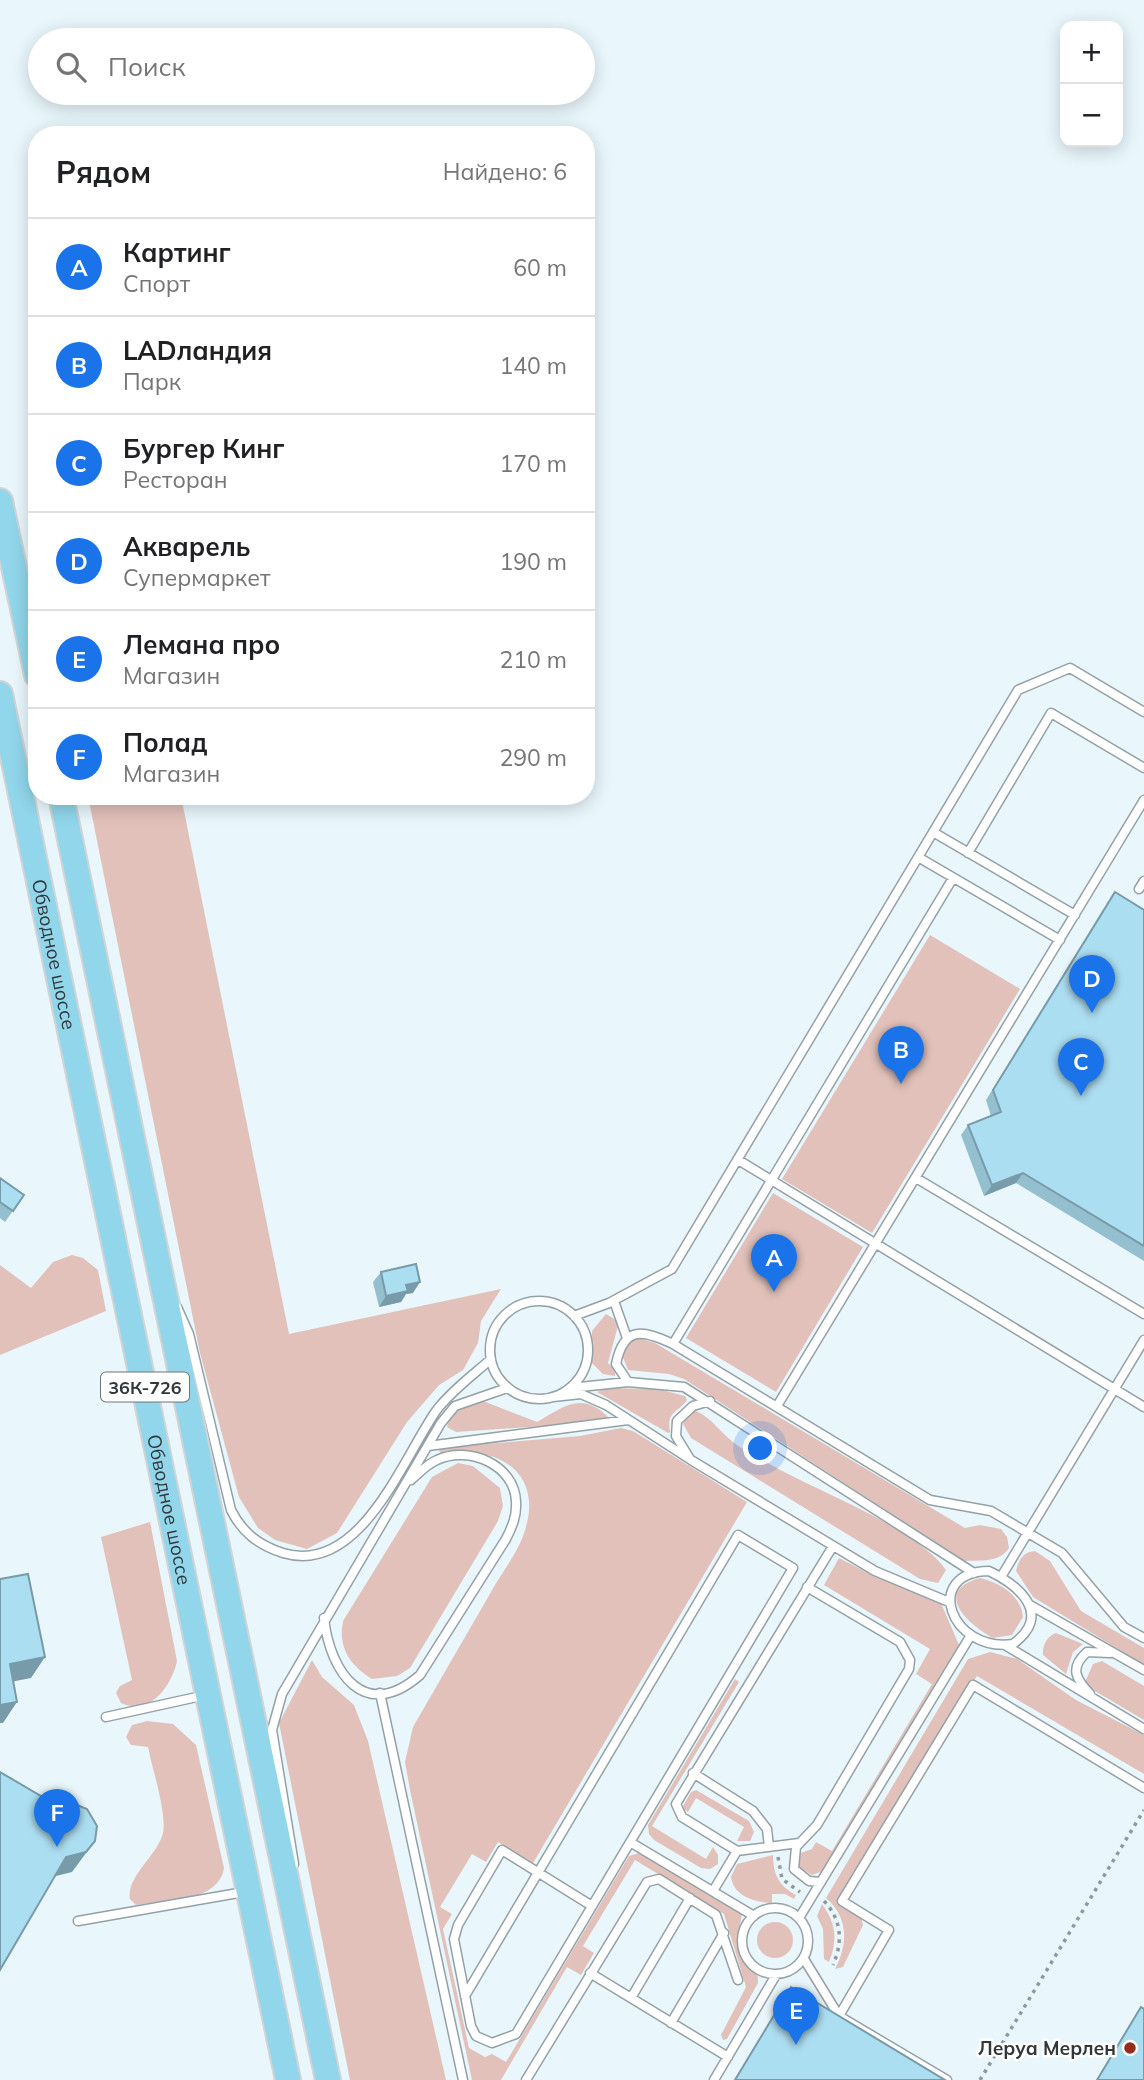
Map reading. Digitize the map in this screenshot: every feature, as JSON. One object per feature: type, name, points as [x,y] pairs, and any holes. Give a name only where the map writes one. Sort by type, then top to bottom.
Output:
[{"type":"main road","points":[[0,501],[28,633]]},
{"type":"main road","name":"Обводное шоссе","points":[[0,694],[288,2080]]},
{"type":"main road","name":"Обводное шоссе","points":[[63,805],[328,2080]]},
{"type":"lane","points":[[574,1316],[614,1301],[672,1269],[740,1161],[770,1103],[1018,691],[1070,668],[1144,712]]},
{"type":"lane","points":[[968,853],[1051,713],[1144,768]]},
{"type":"lane","points":[[777,1406],[1144,800]]},
{"type":"lane","points":[[933,832],[1075,915]]},
{"type":"lane","points":[[918,857],[1060,940]]},
{"type":"lane","points":[[673,1344],[953,878]]},
{"type":"lane","points":[[740,1161],[1144,1407]]},
{"type":"lane","points":[[916,1178],[1144,1314]]},
{"type":"lane","points":[[158,1266],[189,1334],[230,1510],[238,1524],[253,1539],[290,1555],[308,1556],[347,1541],[373,1514],[438,1408],[491,1359]]},
{"type":"lane","points":[[614,1301],[627,1338]]},
{"type":"lane","points":[[570,1388],[584,1370],[587,1357],[583,1328],[574,1316],[547,1302],[531,1302],[516,1307],[495,1329],[491,1359],[496,1375],[507,1388],[521,1396],[537,1399],[581,1394],[606,1405],[691,1460],[876,1571],[949,1602]]},
{"type":"lane","points":[[628,1382],[616,1364],[619,1351],[627,1338],[639,1332],[648,1333],[673,1344],[930,1500],[991,1511],[1062,1553],[1124,1627],[1144,1639]]},
{"type":"lane","points":[[1001,1577],[1144,1340]]},
{"type":"lane","points":[[553,1397],[570,1388],[628,1382],[684,1387],[710,1401],[974,1573]]},
{"type":"lane","points":[[297,1933],[293,1846],[272,1730],[282,1694],[324,1618],[455,1406],[507,1388]]},
{"type":"lane","points":[[691,1460],[676,1436],[677,1421],[693,1406],[710,1401]]},
{"type":"lane","points":[[428,1446],[628,1420]]},
{"type":"lane","points":[[324,1618],[336,1667],[346,1680],[360,1689],[380,1693],[407,1686],[420,1675],[514,1522],[516,1502],[512,1484],[492,1463],[481,1458],[457,1454],[437,1459],[404,1487]]},
{"type":"lane","points":[[465,1996],[536,1872],[738,1535],[793,1568],[516,2034],[492,2043],[476,2036],[465,1996],[454,1940],[458,1925],[502,1850],[536,1872],[592,1906]]},
{"type":"lane","points":[[799,1843],[737,1852],[677,1811],[679,1795],[833,1546]]},
{"type":"lane","points":[[1005,1645],[1022,1637],[1032,1615],[1030,1605],[1022,1592],[989,1571],[974,1573],[961,1579],[949,1602],[952,1617],[961,1629],[983,1643],[1005,1645],[1144,1729]]},
{"type":"lane","points":[[807,1587],[900,1642],[910,1660],[909,1669],[817,1825],[799,1843],[793,1859],[794,1869],[810,1881],[821,1882]]},
{"type":"lane","points":[[1030,1605],[1144,1670]]},
{"type":"lane","points":[[799,1918],[971,1635]]},
{"type":"lane","points":[[1095,1700],[1077,1679],[1074,1670],[1078,1660],[1087,1653],[1112,1653]]},
{"type":"lane","points":[[839,2016],[889,1930],[842,1901],[973,1685],[1144,1788]]},
{"type":"lane","points":[[380,1693],[463,2080]]},
{"type":"lane","points":[[106,1717],[209,1695]]},
{"type":"lane","points":[[693,1773],[753,1811],[767,1829],[769,1847]]},
{"type":"lane","points":[[630,1842],[754,1916]]},
{"type":"lane","points":[[713,1891],[737,1852]]},
{"type":"lane","points":[[526,2080],[647,1882],[660,1879],[716,1915],[738,1980]]},
{"type":"lane","points":[[79,1921],[249,1891]]},
{"type":"lane","points":[[631,1998],[690,1898]]},
{"type":"lane","points":[[714,2080],[776,1975],[796,1967],[804,1959],[809,1938],[799,1918],[780,1908],[769,1908],[754,1916],[744,1928],[743,1950],[755,1968],[776,1975]]},
{"type":"lane","points":[[671,2023],[724,1933]]},
{"type":"lane","points":[[804,1959],[839,2016],[947,2080]]},
{"type":"lane","points":[[590,1973],[727,2057]]},
{"type":"path","points":[[980,2080],[1144,1810]]},
{"type":"path","points":[[824,1901],[839,1926],[839,1947],[833,1965]]},
{"type":"shaded area","points":[[90,805],[183,805],[289,1334],[501,1289],[481,1321],[478,1343],[463,1370],[439,1385],[407,1422],[337,1533],[307,1549],[275,1540],[258,1528],[239,1497],[200,1353]]},
{"type":"shaded area","points":[[930,935],[1020,989],[872,1233],[782,1179]]},
{"type":"shaded area","points":[[773,1193],[863,1247],[776,1392],[686,1338]]},
{"type":"shaded area","points":[[72,1255],[83,1258],[98,1270],[106,1311],[0,1355],[0,1265],[31,1288],[53,1262]]},
{"type":"shaded area","points":[[606,1314],[619,1322],[608,1363],[615,1370],[615,1376],[603,1374],[591,1362],[592,1331]]},
{"type":"shaded area","points":[[638,1338],[655,1343],[965,1528],[980,1525],[1001,1529],[1007,1537],[1009,1548],[995,1558],[964,1561],[684,1379],[669,1374],[628,1370],[622,1355],[630,1342]]},
{"type":"shaded area","points":[[606,1388],[658,1389],[685,1396],[687,1400],[671,1416],[668,1433],[597,1392]]},
{"type":"shaded area","points":[[483,1401],[537,1422],[563,1407],[580,1403],[589,1404],[608,1417],[601,1422],[456,1432],[447,1427],[460,1408]]},
{"type":"shaded area","points":[[696,1411],[707,1417],[736,1445],[910,1538],[946,1570],[938,1583],[920,1579],[691,1438],[683,1424],[690,1413]]},
{"type":"shaded area","points":[[621,1428],[633,1431],[747,1502],[533,1863],[498,1842],[486,1862],[472,1854],[440,1907],[452,1914],[443,1929],[469,2048],[485,2057],[492,2054],[506,2062],[629,1856],[639,1853],[742,1913],[739,1933],[741,1952],[758,1977],[758,1983],[727,2039],[723,2040],[721,2035],[746,1987],[724,1914],[635,1860],[583,1946],[594,1953],[581,1975],[567,1967],[501,2080],[472,2080],[405,1762],[413,1727],[520,1543],[529,1514],[528,1495],[522,1479],[512,1467],[498,1459],[462,1452],[441,1454],[438,1448],[580,1436]]},
{"type":"shaded area","points":[[458,1463],[473,1466],[500,1488],[503,1506],[498,1521],[410,1668],[397,1676],[372,1679],[357,1668],[347,1654],[342,1639],[343,1621],[432,1477]]},
{"type":"shaded area","points":[[150,1522],[177,1661],[170,1680],[158,1696],[141,1706],[132,1706],[121,1703],[116,1693],[120,1686],[132,1680],[101,1537]]},
{"type":"shaded area","points":[[1035,1551],[1050,1561],[1081,1611],[1144,1648],[1144,1665],[1033,1597],[1016,1571],[1022,1557]]},
{"type":"shaded area","points":[[839,1558],[876,1577],[925,1593],[941,1603],[959,1645],[823,1871],[812,1875],[799,1867],[801,1853],[812,1849],[816,1842],[832,1851],[932,1684],[916,1674],[930,1649],[824,1585]]},
{"type":"shaded area","points":[[980,1578],[1002,1587],[1018,1602],[1023,1617],[1012,1635],[993,1638],[974,1625],[959,1608],[956,1599],[958,1591]]},
{"type":"shaded area","points":[[1056,1633],[1083,1644],[1073,1652],[1066,1674],[1043,1655],[1046,1642]]},
{"type":"shaded area","points":[[990,1652],[1017,1659],[1076,1700],[1144,1735],[1144,1774],[977,1676],[839,1902],[861,1916],[863,1925],[843,1967],[835,1969],[842,1950],[844,1932],[839,1914],[826,1898],[968,1659]]},
{"type":"shaded area","points":[[312,1660],[322,1677],[354,1705],[368,1741],[446,2080],[350,2080],[279,1723]]},
{"type":"shaded area","points":[[1102,1661],[1144,1686],[1144,1720],[1088,1687],[1086,1680],[1093,1664]]},
{"type":"shaded area","points":[[735,1679],[739,1682],[652,1826],[706,1859],[713,1847],[718,1855],[718,1864],[710,1869],[701,1868],[654,1840],[649,1834],[648,1825]]},
{"type":"shaded area","points":[[147,1721],[173,1724],[196,1745],[224,1868],[220,1879],[212,1888],[201,1894],[136,1905],[130,1899],[130,1890],[137,1874],[160,1841],[164,1824],[148,1747],[131,1745],[126,1737],[132,1725]]},
{"type":"shaded area","points":[[696,1790],[749,1821],[754,1832],[750,1841],[737,1841],[744,1827],[696,1798],[688,1812],[682,1808],[691,1792]]},
{"type":"shaded area","points":[[773,1855],[778,1879],[796,1895],[794,1899],[785,1894],[772,1894],[772,1903],[752,1900],[741,1894],[731,1877],[737,1864]]},
{"type":"shaded area","points":[[822,1904],[834,1932],[834,1946],[829,1962],[824,1959],[823,1929],[817,1916]]},
{"type":"shaded area","points":[[775,1922],[788,1927],[793,1940],[788,1953],[775,1958],[762,1953],[757,1940],[762,1927]]},
{"type":"building","points":[[1115,892],[1144,910],[1144,1246],[1023,1173],[992,1185],[968,1125],[1001,1112],[993,1090]]},
{"type":"building","points":[[0,1178],[24,1195],[13,1211],[0,1202]]},
{"type":"building","points":[[416,1264],[420,1282],[406,1285],[408,1291],[386,1296],[381,1272]]},
{"type":"building","points":[[28,1574],[45,1657],[10,1664],[17,1702],[0,1705],[0,1579]]},
{"type":"building","points":[[0,1772],[58,1806],[72,1803],[87,1809],[97,1826],[95,1841],[86,1852],[66,1857],[0,1970]]},
{"type":"building","points":[[791,1987],[945,2080],[735,2080]]},
{"type":"building","name":"Леруа Мерлен","points":[[1141,2007],[1144,2009],[1144,2080],[1097,2080]]},
{"type":"place","name":"Акварель","points":[[1092,1013]]},
{"type":"place","name":"LADландия","points":[[901,1084]]},
{"type":"place","name":"Бургер Кинг","points":[[1081,1096]]},
{"type":"place","name":"Картинг","points":[[774,1292]]},
{"type":"place","name":"Полад","points":[[57,1847]]},
{"type":"place","name":"Лемана про","points":[[796,2045]]},
{"type":"place","name":"Леруа Мерлен","points":[[1130,2048]]}]
